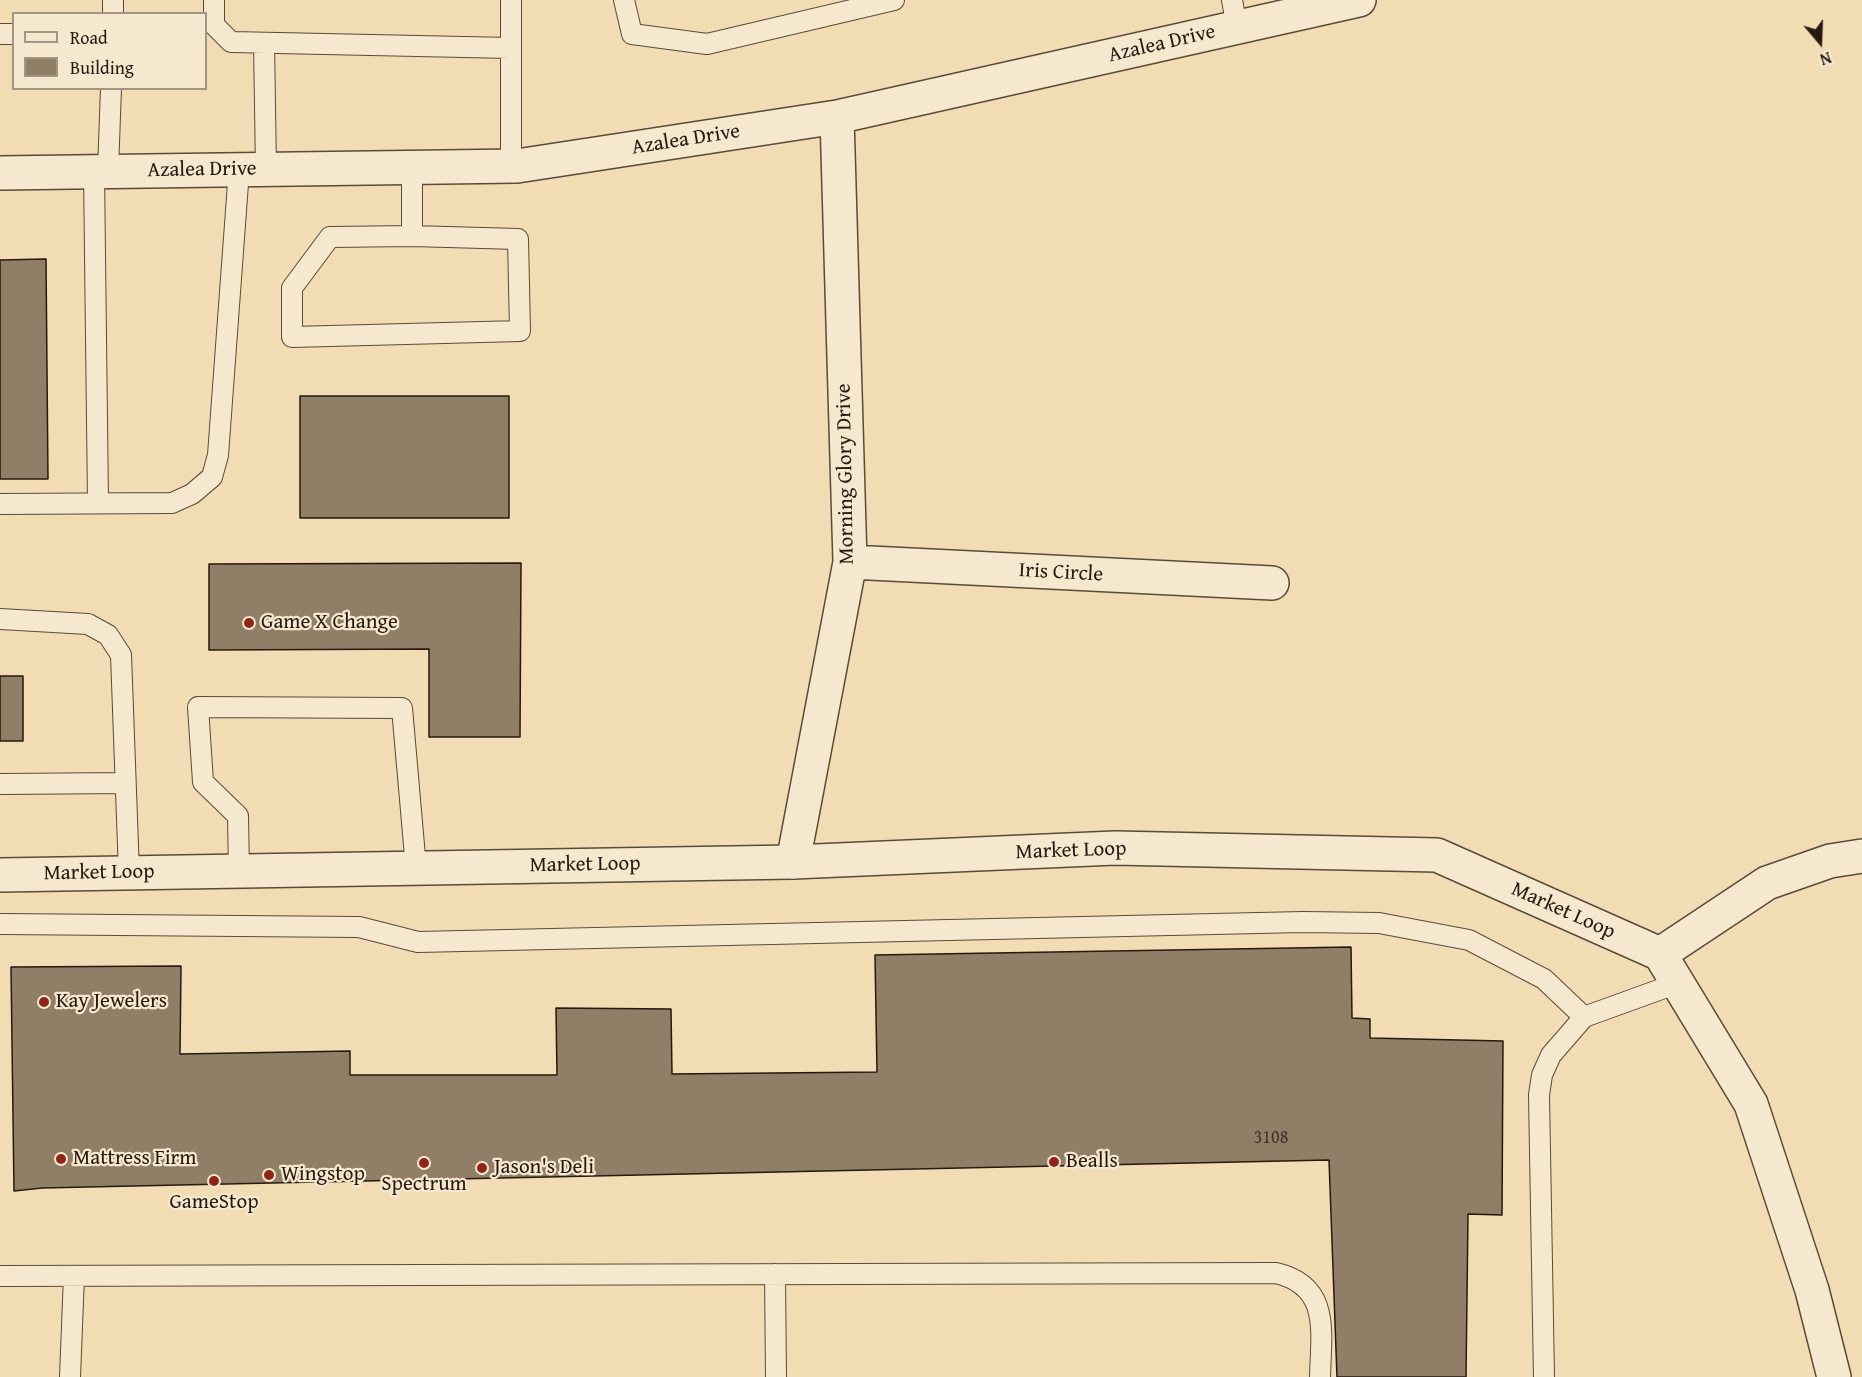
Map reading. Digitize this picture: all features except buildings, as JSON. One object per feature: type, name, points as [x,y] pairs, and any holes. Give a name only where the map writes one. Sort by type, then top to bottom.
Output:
[{"type":"street","name":"Azalea Drive","points":[[0,173],[511,166],[837,117],[1234,14],[1359,0]]},
{"type":"street","name":"Morning Glory Drive","points":[[793,862],[850,562],[837,117]]},
{"type":"street","name":"Iris Circle","points":[[850,562],[1272,583]]},
{"type":"street","name":"Market Loop","points":[[0,875],[793,862],[1115,848],[1437,855],[1660,954]]},
{"type":"street","points":[[1834,1377],[1812,1290],[1751,1104],[1660,954],[1767,883],[1830,861],[1862,855]]},
{"type":"lane","points":[[214,0],[214,25],[231,42],[511,48]]},
{"type":"lane","points":[[511,0],[511,166]]},
{"type":"lane","points":[[624,0],[632,34],[707,44],[894,0]]},
{"type":"lane","points":[[0,504],[172,503],[192,494],[212,477],[218,455],[253,170],[264,43]]},
{"type":"lane","points":[[98,503],[101,171],[111,90]]},
{"type":"lane","points":[[412,168],[412,236]]},
{"type":"lane","points":[[412,236],[518,239],[520,331],[291,337],[292,288],[330,237],[412,236]]},
{"type":"lane","points":[[0,619],[88,624],[108,635],[121,655],[129,873]]},
{"type":"lane","points":[[240,871],[238,816],[203,782],[198,707],[402,708],[416,868]]},
{"type":"lane","points":[[0,784],[125,783]]},
{"type":"lane","points":[[0,924],[359,927],[418,942],[1303,922],[1379,923],[1469,940],[1544,979],[1584,1017]]},
{"type":"lane","points":[[1545,1377],[1539,1095],[1542,1075],[1551,1055],[1584,1017],[1678,983]]},
{"type":"lane","points":[[0,1276],[1276,1273],[1290,1276],[1303,1283],[1313,1295],[1319,1308],[1320,1377]]},
{"type":"lane","points":[[775,1274],[776,1377]]},
{"type":"lane","points":[[70,1377],[74,1276]]},
{"type":"place","name":"Game X Change","points":[[249,623]]},
{"type":"place","name":"Kay Jewelers","points":[[44,1002]]},
{"type":"place","name":"Mattress Firm","points":[[61,1159]]},
{"type":"place","name":"Bealls","points":[[1054,1162]]},
{"type":"place","name":"Spectrum","points":[[424,1163]]},
{"type":"place","name":"Jason's Deli","points":[[482,1168]]},
{"type":"place","name":"Wingstop","points":[[269,1175]]},
{"type":"place","name":"GameStop","points":[[214,1181]]}]
